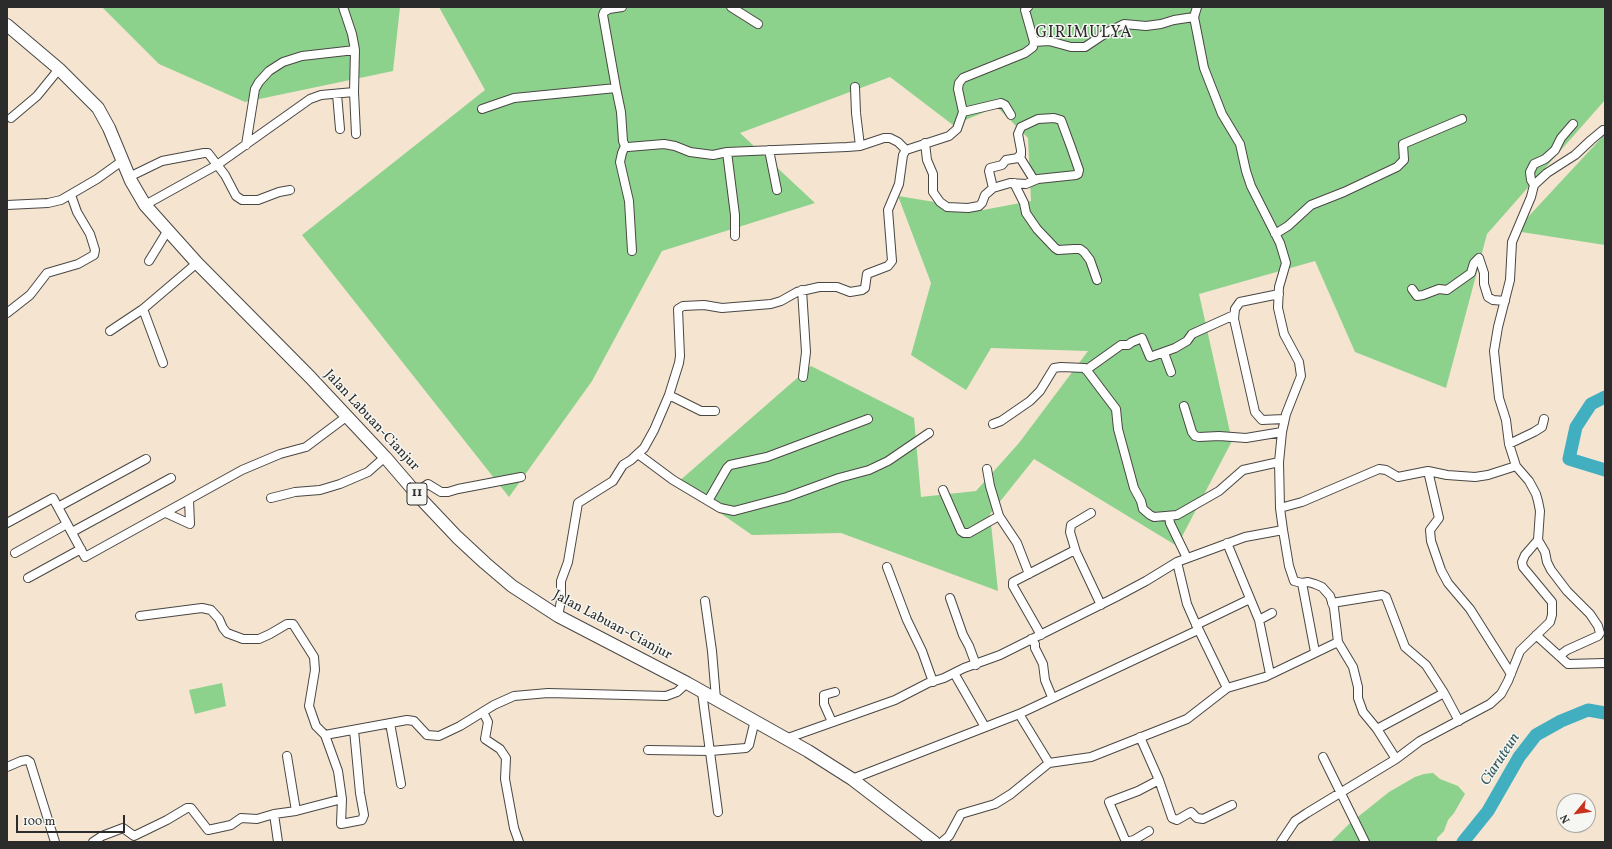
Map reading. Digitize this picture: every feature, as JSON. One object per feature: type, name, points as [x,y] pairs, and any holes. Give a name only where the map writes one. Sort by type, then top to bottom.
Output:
[{"type":"highway","name":"Jalan Labuan-Cianjur","points":[[7,25],[59,69],[98,108],[109,128],[129,177],[145,205],[197,263],[310,377],[457,537],[485,563],[512,586],[558,616],[687,683],[788,738],[852,779],[934,842]]},
{"type":"street","points":[[343,7],[356,50],[354,92],[356,134]]},
{"type":"street","points":[[622,7],[608,9],[603,15],[621,112],[623,141],[625,146],[620,162],[629,201],[632,251]]},
{"type":"street","points":[[731,7],[758,24]]},
{"type":"street","points":[[558,616],[561,601],[561,581],[568,559],[578,503],[613,482],[622,465],[638,454],[649,440],[669,396],[680,356],[677,311],[679,308],[683,306],[704,305],[722,308],[772,304],[781,301],[792,294],[809,288],[830,286],[838,287],[850,292],[862,290],[867,285],[868,273],[890,264],[892,261],[888,210],[899,184],[903,155],[906,150],[949,136],[957,129],[963,112],[958,89],[959,83],[963,78],[1025,53],[1033,47],[1034,42],[1026,10],[1028,7]]},
{"type":"street","points":[[1197,7],[1194,17],[1200,54],[1210,85],[1222,114],[1240,144],[1246,172],[1251,186],[1280,243],[1286,263],[1279,287],[1278,308],[1284,334],[1300,368],[1299,381],[1284,419],[1279,462],[1280,508],[1292,578],[1296,583],[1308,582],[1322,587],[1330,596],[1334,608],[1338,642],[1353,667],[1358,687],[1358,698],[1363,712],[1377,729],[1396,759]]},
{"type":"street","points":[[1034,42],[1049,41],[1072,47],[1085,47],[1106,33],[1124,24],[1146,26],[1194,17]]},
{"type":"street","points":[[246,146],[255,89],[261,79],[269,71],[283,62],[302,56],[356,50]]},
{"type":"street","points":[[11,118],[37,96],[59,69]]},
{"type":"street","points":[[855,87],[860,146]]},
{"type":"street","points":[[482,109],[514,98],[616,88]]},
{"type":"street","points":[[145,205],[217,165],[246,146],[310,99],[321,95],[354,92]]},
{"type":"street","points":[[337,94],[340,128]]},
{"type":"street","points":[[963,112],[1001,103],[1005,105],[1011,116]]},
{"type":"street","points":[[924,143],[927,160],[933,174],[933,192],[942,205],[948,207],[968,208],[979,206],[985,195],[993,188],[1014,183],[1026,184],[1034,180],[1078,174],[1079,170],[1060,120],[1054,118],[1038,119],[1021,127],[1018,134],[1021,150],[1019,156]]},
{"type":"street","points":[[1275,234],[1288,226],[1311,205],[1344,192],[1397,167],[1404,160],[1403,144],[1462,119]]},
{"type":"street","points":[[1534,185],[1531,180],[1530,172],[1534,164],[1546,159],[1555,150],[1561,138],[1573,124]]},
{"type":"street","points":[[1559,656],[1568,650],[1598,636],[1600,633],[1598,626],[1590,614],[1567,591],[1551,570],[1547,562],[1545,552],[1538,540],[1540,510],[1536,494],[1516,466],[1509,444],[1506,420],[1499,398],[1494,351],[1498,327],[1510,280],[1512,242],[1531,197],[1534,185],[1547,173],[1575,155],[1590,140],[1605,130]]},
{"type":"street","points":[[625,146],[633,148],[664,144],[675,146],[690,152],[713,155],[727,152],[860,146],[884,138],[890,138],[898,142],[906,150]]},
{"type":"street","points":[[769,150],[777,190]]},
{"type":"street","points":[[129,177],[162,161],[204,152],[208,153],[225,175],[236,196],[242,200],[258,200],[279,192],[290,190]]},
{"type":"street","points":[[727,152],[735,215],[734,236]]},
{"type":"street","points":[[993,188],[989,171],[990,168],[1002,165],[1006,160],[1019,156]]},
{"type":"street","points":[[1019,156],[1034,180]]},
{"type":"street","points":[[7,205],[48,203],[71,195],[122,161]]},
{"type":"street","points":[[1014,183],[1024,203],[1026,213],[1036,229],[1058,250],[1080,249],[1084,252],[1090,260],[1097,280]]},
{"type":"street","points":[[7,313],[30,295],[47,273],[78,264],[94,254],[95,250],[90,234],[77,212],[71,195]]},
{"type":"street","points":[[149,261],[168,230]]},
{"type":"street","points":[[1412,289],[1417,296],[1439,289],[1447,290],[1471,273],[1474,264],[1479,258],[1484,273],[1484,284],[1488,297],[1493,300],[1505,301]]},
{"type":"street","points":[[110,331],[143,308],[197,263]]},
{"type":"street","points":[[802,290],[806,352],[804,377]]},
{"type":"street","points":[[1279,294],[1243,300],[1236,306],[1234,315],[1255,412],[1262,420],[1284,419]]},
{"type":"street","points":[[143,308],[162,363]]},
{"type":"street","points":[[1086,370],[1106,357],[1116,347],[1121,345],[1128,345],[1142,338],[1150,357],[1164,353],[1187,341],[1192,334],[1234,315]]},
{"type":"street","points":[[1164,353],[1171,372]]},
{"type":"street","points":[[993,424],[1001,421],[1030,401],[1040,392],[1054,368],[1085,368],[1116,409],[1118,428],[1128,471],[1143,509],[1150,516],[1154,517],[1177,516],[1219,491],[1243,470],[1279,462]]},
{"type":"street","points":[[669,396],[701,411],[715,411]]},
{"type":"street","points":[[1184,406],[1194,436],[1246,438],[1282,432]]},
{"type":"street","points":[[7,523],[53,498],[85,557],[242,470],[280,454],[306,447],[346,417]]},
{"type":"street","points":[[708,501],[730,465],[767,457],[868,419]]},
{"type":"street","points":[[1509,444],[1542,427],[1544,419]]},
{"type":"street","points":[[638,454],[673,480],[722,509],[734,512],[787,497],[839,478],[869,470],[888,461],[929,433]]},
{"type":"street","points":[[271,498],[295,492],[320,490],[346,482],[368,472],[385,457]]},
{"type":"street","points":[[58,507],[146,459]]},
{"type":"street","points":[[1280,508],[1302,502],[1379,469],[1386,470],[1398,477],[1428,471],[1447,475],[1475,477],[1488,476],[1516,466]]},
{"type":"street","points":[[987,469],[990,486],[999,516],[1017,543],[1029,574]]},
{"type":"street","points":[[1428,471],[1439,518],[1430,530],[1431,541],[1441,570],[1448,583],[1470,609],[1511,674]]},
{"type":"street","points":[[416,492],[428,484],[441,492],[448,492],[521,477]]},
{"type":"street","points":[[72,532],[171,478]]},
{"type":"street","points":[[943,490],[961,531],[964,533],[969,533],[999,516]]},
{"type":"street","points":[[166,513],[190,524],[190,500]]},
{"type":"street","points":[[1091,513],[1071,525],[1070,532],[1075,550],[1084,572],[1101,604]]},
{"type":"street","points":[[1169,516],[1170,522],[1187,558]]},
{"type":"street","points":[[15,553],[68,524]]},
{"type":"street","points":[[788,738],[895,700],[954,673],[1000,655],[1146,581],[1177,562],[1246,537],[1283,530]]},
{"type":"street","points":[[1281,842],[1295,822],[1396,759],[1420,741],[1490,704],[1501,694],[1520,651],[1550,622],[1553,609],[1552,602],[1523,567],[1522,562],[1525,555],[1538,540]]},
{"type":"street","points":[[1227,543],[1259,620],[1270,674]]},
{"type":"street","points":[[28,578],[81,549]]},
{"type":"street","points":[[1041,635],[1013,586],[1013,582],[1075,550]]},
{"type":"street","points":[[1177,562],[1187,604],[1227,688]]},
{"type":"street","points":[[888,567],[907,620],[922,651],[933,682]]},
{"type":"street","points":[[1302,583],[1315,652]]},
{"type":"street","points":[[1332,603],[1382,595],[1386,597],[1405,647],[1426,665],[1460,721]]},
{"type":"street","points":[[950,598],[963,635],[976,665]]},
{"type":"street","points":[[852,779],[1019,714],[1197,627],[1250,599]]},
{"type":"street","points":[[705,601],[712,651],[716,699]]},
{"type":"street","points":[[140,616],[194,609],[206,609],[216,614],[227,633],[244,639],[259,638],[270,634],[287,624],[293,624],[314,657],[315,670],[309,706],[316,726],[325,735],[338,772],[342,799],[341,824],[362,820],[364,815],[360,793],[354,730]]},
{"type":"street","points":[[1259,620],[1272,613]]},
{"type":"street","points":[[1536,634],[1568,664],[1605,663]]},
{"type":"street","points":[[1031,639],[1035,644],[1035,648],[1043,664],[1044,680],[1052,697]]},
{"type":"street","points":[[942,842],[949,836],[961,814],[995,804],[1011,794],[1049,763],[1091,757],[1187,719],[1227,688],[1270,674],[1338,642]]},
{"type":"street","points":[[954,673],[985,726]]},
{"type":"street","points":[[325,735],[407,720],[414,721],[427,735],[434,737],[460,726],[504,699],[526,694],[548,693],[666,696],[677,692],[687,683]]},
{"type":"street","points":[[702,692],[718,812]]},
{"type":"street","points":[[832,722],[824,704],[824,695],[835,692]]},
{"type":"street","points":[[1377,729],[1444,693]]},
{"type":"street","points":[[483,712],[488,722],[485,739],[500,749],[506,758],[505,779],[514,828],[519,842]]},
{"type":"street","points":[[1019,714],[1049,763]]},
{"type":"street","points":[[648,750],[710,751],[747,748],[755,720]]},
{"type":"street","points":[[390,723],[400,784]]},
{"type":"street","points":[[1140,738],[1159,780],[1172,818],[1177,820],[1191,812],[1197,818],[1203,819],[1232,805]]},
{"type":"street","points":[[287,756],[296,811]]},
{"type":"street","points":[[1323,757],[1365,842]]},
{"type":"street","points":[[7,768],[21,761],[27,760],[30,762],[55,842]]},
{"type":"street","points":[[1149,831],[1134,840],[1126,842],[1109,802],[1138,791],[1159,780]]},
{"type":"street","points":[[93,842],[102,836],[123,828],[134,836],[167,820],[187,808],[191,808],[208,830],[231,825],[241,818],[257,819],[342,799]]},
{"type":"street","points":[[274,814],[278,842]]},
{"type":"green space","points":[[102,7],[400,7],[393,71],[245,102],[159,64]]},
{"type":"green space","points":[[439,7],[1605,7],[1605,100],[1487,234],[1446,388],[1355,352],[1315,261],[1199,294],[1232,441],[1177,546],[1034,459],[990,514],[998,591],[841,533],[752,535],[677,483],[811,366],[914,418],[921,497],[976,491],[1019,443],[1088,351],[991,348],[966,390],[911,355],[931,283],[898,196],[983,210],[1031,201],[1028,138],[997,107],[953,125],[890,77],[740,133],[815,203],[662,251],[592,381],[509,497],[302,235],[485,90]]},
{"type":"green space","points":[[1605,134],[1605,245],[1515,231]]},
{"type":"green space","points":[[222,683],[226,706],[195,714],[189,690]]},
{"type":"green space","points":[[1433,773],[1440,779],[1458,786],[1465,794],[1448,820],[1444,831],[1437,838],[1437,842],[1331,842],[1349,824],[1389,792],[1415,777]]},
{"type":"waterway","name":"Ciaruteun","points":[[1605,397],[1591,404],[1576,427],[1569,459],[1605,470]]},
{"type":"waterway","name":"Ciaruteun","points":[[1463,842],[1488,811],[1519,757],[1536,735],[1561,721],[1588,710],[1605,713]]},
{"type":"district","name":"GIRIMULYA","points":[[1084,34]]}]
